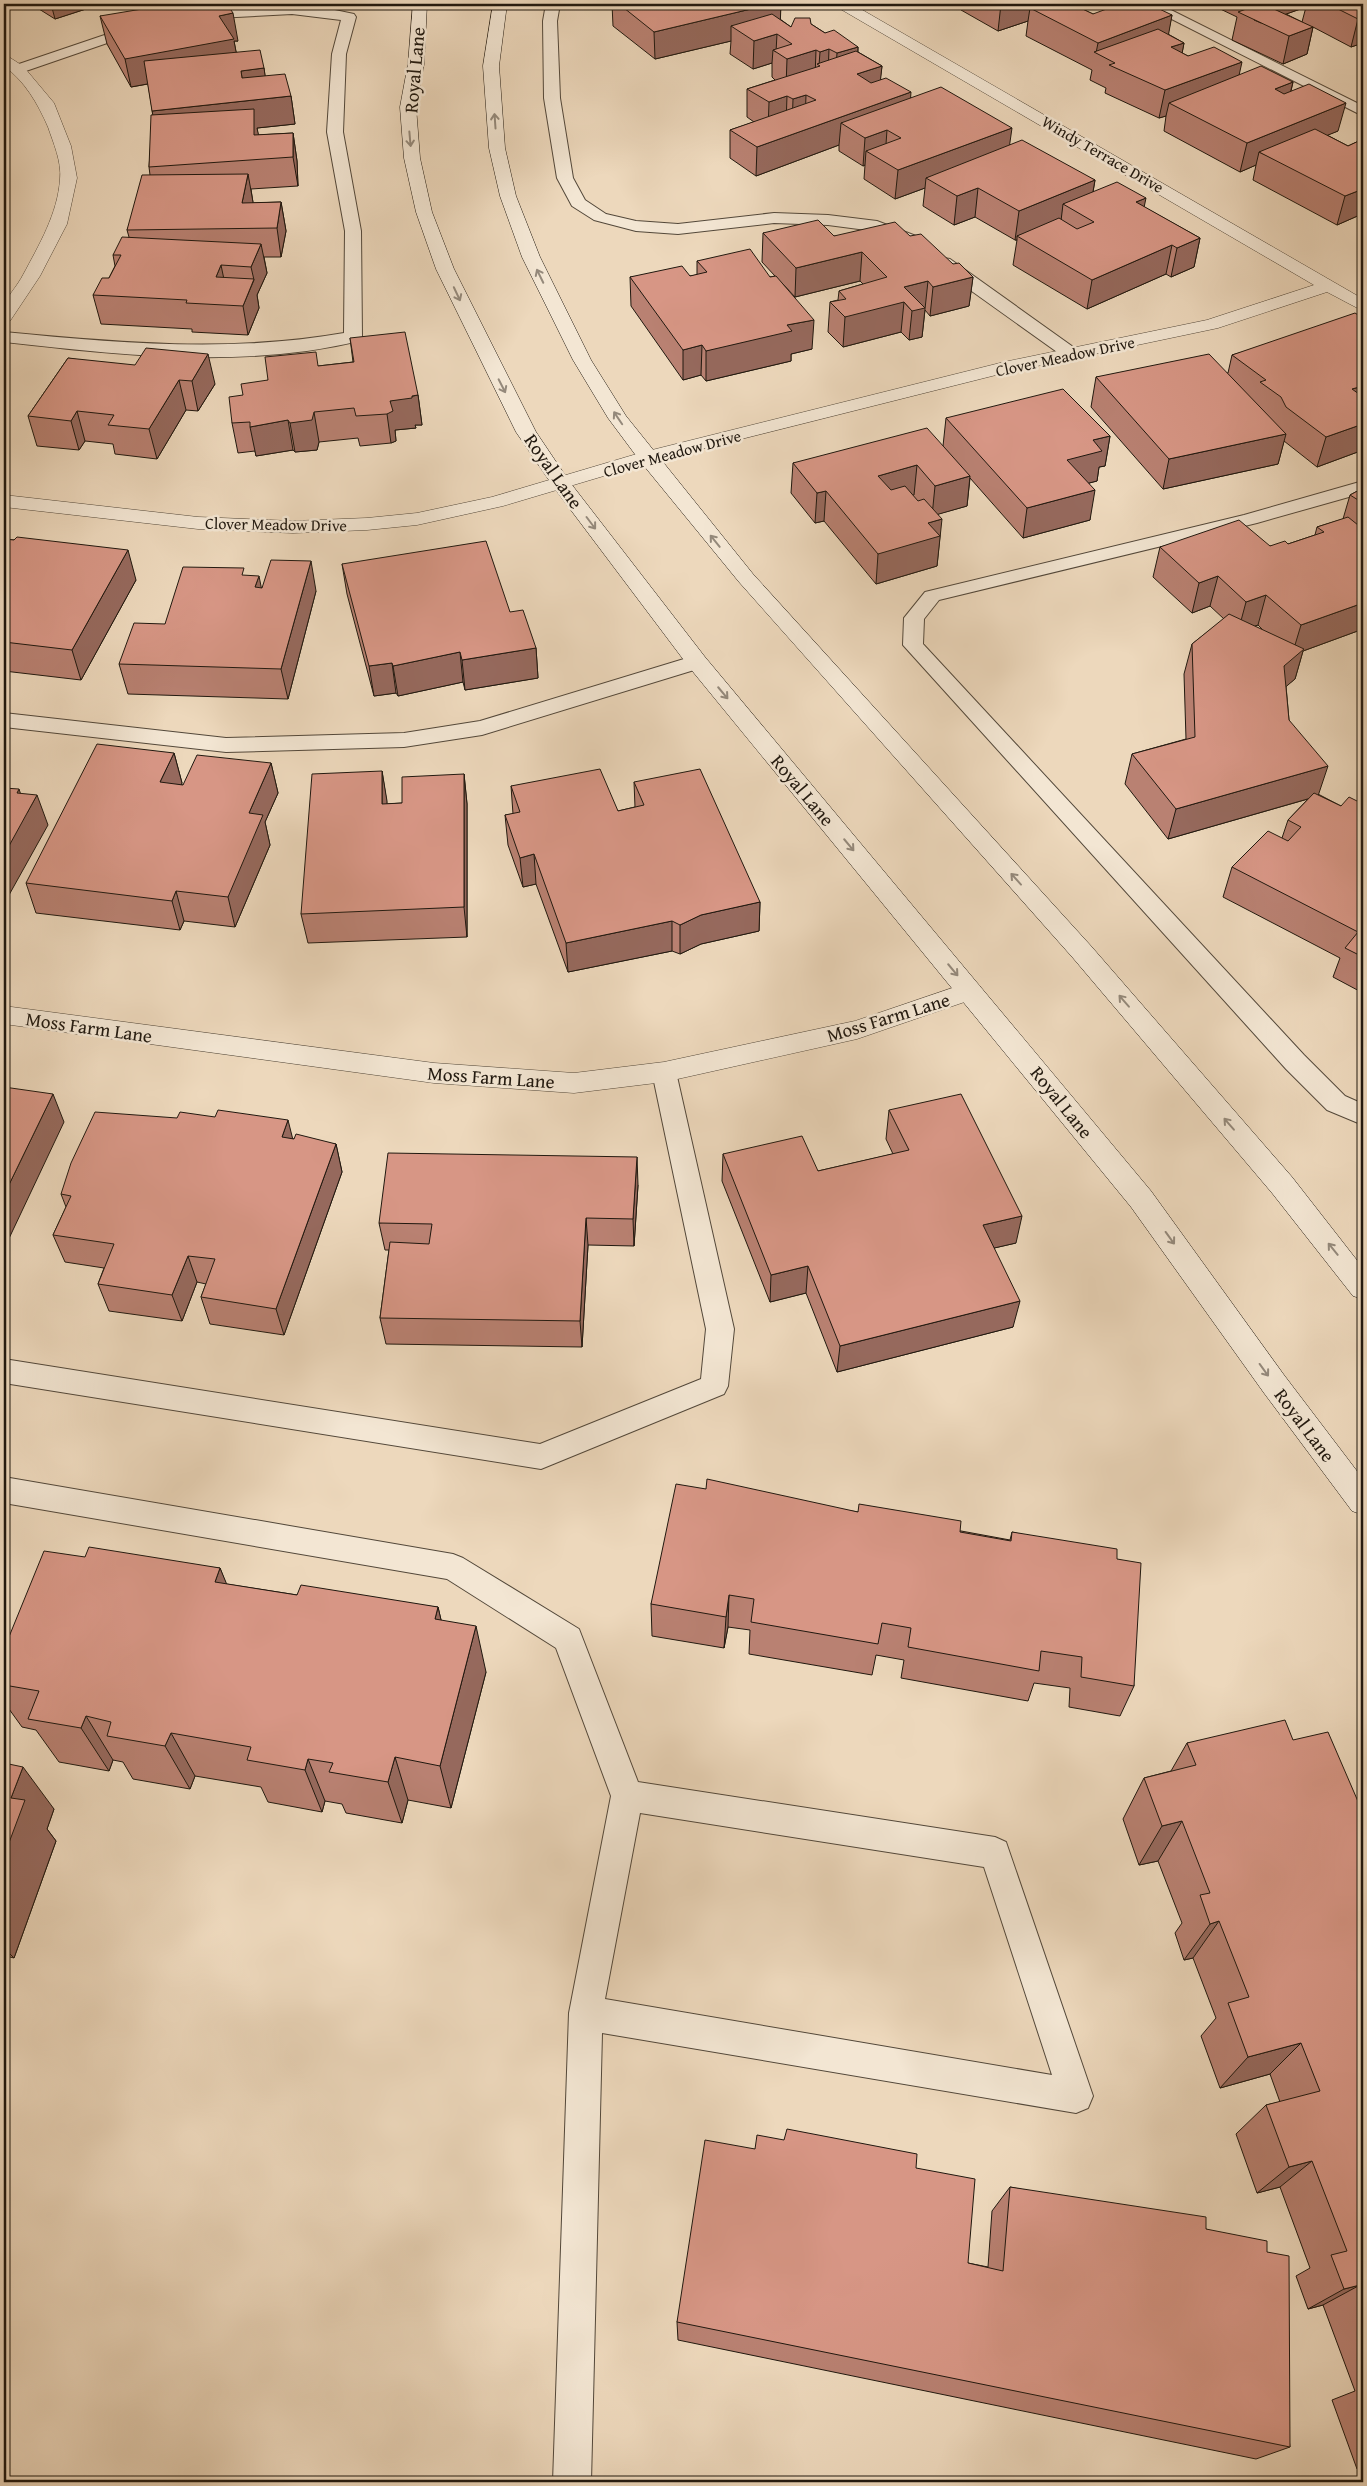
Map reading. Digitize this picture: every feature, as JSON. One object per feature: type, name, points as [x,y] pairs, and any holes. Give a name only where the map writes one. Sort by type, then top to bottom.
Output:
[{"type":"main road","name":"Royal Lane","points":[[420,4],[416,64],[408,107],[412,158],[424,212],[445,269],[480,343],[526,432],[562,485],[697,662],[1141,1198],[1274,1384],[1363,1502]]},
{"type":"main road","points":[[500,4],[491,66],[497,148],[508,196],[531,257],[582,360],[618,418],[647,457],[746,578],[1082,952],[1282,1185],[1363,1288]]},
{"type":"main road","name":"Windy Terrace Drive","points":[[842,4],[1363,306]]},
{"type":"main road","points":[[4,59],[18,68],[46,103],[63,146],[69,178],[58,224],[31,276],[4,317]]},
{"type":"main road","name":"Clover Meadow Drive","points":[[4,501],[198,523],[293,527],[367,524],[417,519],[496,502],[562,485],[647,457],[1070,352],[1144,340],[1212,324],[1328,286]]},
{"type":"main road","name":"Moss Farm Lane","points":[[4,1015],[434,1073],[574,1083],[664,1072],[857,1030],[970,991]]},
{"type":"lane","points":[[554,4],[550,21],[552,98],[565,178],[578,203],[600,217],[636,226],[678,229],[774,218],[828,220],[877,226],[913,241],[1070,352]]},
{"type":"lane","points":[[1149,4],[1363,112]]},
{"type":"lane","points":[[4,337],[135,350],[232,352],[311,346],[353,337],[353,231],[335,132],[339,54],[349,16],[322,10],[259,10],[181,18]]},
{"type":"lane","points":[[18,68],[130,29],[155,24]]},
{"type":"lane","points":[[1363,487],[1250,519],[932,596],[914,618],[913,645],[1295,1062],[1336,1102],[1363,1115]]},
{"type":"lane","points":[[4,720],[226,745],[404,740],[482,728],[697,662]]},
{"type":"lane","points":[[4,1371],[541,1457],[714,1386],[720,1329],[664,1072]]},
{"type":"lane","points":[[4,1490],[453,1567],[568,1639],[627,1796],[586,2013],[572,2482]]},
{"type":"lane","points":[[586,2013],[1076,2096],[995,1853],[627,1796]]},
{"type":"building","points":[[172,4],[227,4],[233,13],[219,16],[234,39],[125,59],[100,16]]},
{"type":"building","points":[[619,4],[772,4],[654,32]]},
{"type":"building","points":[[1042,4],[1072,4],[1093,14],[1120,4],[1149,4],[1172,15],[1098,43],[1030,8]]},
{"type":"building","points":[[1260,4],[1313,27],[1289,36],[1238,12]]},
{"type":"building","points":[[1328,4],[1363,4],[1363,17],[1358,19]]},
{"type":"building","points":[[772,14],[791,27],[795,18],[810,18],[811,24],[825,33],[834,30],[858,47],[837,53],[829,49],[820,52],[816,50],[787,59],[773,50],[792,44],[777,34],[754,41],[731,26]]},
{"type":"building","points":[[1158,29],[1184,43],[1171,47],[1188,56],[1214,47],[1242,62],[1165,90],[1109,65],[1115,63],[1094,52]]},
{"type":"building","points":[[260,50],[264,68],[241,71],[242,78],[285,74],[291,96],[152,111],[144,61]]},
{"type":"building","points":[[856,51],[882,66],[857,74],[871,83],[886,78],[911,92],[757,147],[730,130],[816,100],[806,95],[793,99],[787,96],[769,102],[747,89],[820,66],[817,64]]},
{"type":"building","points":[[1261,66],[1293,82],[1275,89],[1284,94],[1309,84],[1346,103],[1247,143],[1169,103]]},
{"type":"building","points":[[941,87],[1012,128],[898,170],[866,151],[901,138],[887,130],[865,138],[841,123]]},
{"type":"building","points":[[254,109],[254,135],[293,133],[293,157],[149,167],[151,115]]},
{"type":"building","points":[[1315,129],[1348,146],[1363,139],[1363,189],[1345,196],[1259,152]]},
{"type":"building","points":[[1022,140],[1095,180],[1019,211],[978,188],[957,196],[926,178]]},
{"type":"building","points":[[248,174],[242,203],[281,202],[277,228],[127,230],[142,175]]},
{"type":"building","points":[[1117,182],[1146,198],[1136,202],[1200,238],[1177,248],[1172,245],[1092,280],[1017,236],[1059,218],[1077,229],[1094,222],[1063,204]]},
{"type":"building","points":[[818,220],[834,236],[895,222],[910,236],[921,234],[953,264],[959,263],[973,277],[933,287],[928,281],[904,287],[925,308],[912,311],[904,302],[845,317],[830,302],[846,299],[839,291],[887,277],[862,252],[796,268],[763,233]]},
{"type":"building","points":[[122,237],[261,244],[251,267],[221,265],[216,277],[254,279],[243,306],[186,303],[187,300],[93,295],[102,278],[109,278],[121,255],[113,255]]},
{"type":"building","points":[[750,249],[770,277],[776,276],[814,320],[787,325],[792,331],[706,351],[702,345],[683,350],[630,277],[682,266],[690,276],[707,272],[697,261]]},
{"type":"building","points":[[1355,313],[1363,318],[1363,386],[1352,389],[1363,397],[1363,424],[1326,437],[1286,407],[1281,397],[1260,382],[1266,380],[1232,355]]},
{"type":"building","points":[[405,332],[418,395],[412,396],[412,398],[390,401],[393,411],[387,414],[356,416],[354,408],[314,412],[312,420],[290,423],[288,420],[250,427],[250,422],[232,423],[229,397],[243,395],[241,384],[268,380],[265,357],[316,352],[318,366],[354,362],[350,338]]},
{"type":"building","points":[[146,348],[208,354],[192,381],[179,380],[149,429],[108,425],[114,415],[77,411],[71,421],[28,416],[68,358],[135,365]]},
{"type":"building","points":[[1209,354],[1286,434],[1169,459],[1096,377]]},
{"type":"building","points":[[1063,389],[1110,436],[1093,440],[1102,451],[1067,460],[1095,490],[1027,508],[946,418]]},
{"type":"building","points":[[927,428],[970,476],[935,486],[917,465],[878,476],[891,490],[905,486],[918,501],[924,499],[942,519],[928,523],[940,536],[878,554],[826,491],[817,493],[793,463]]},
{"type":"building","points":[[1363,488],[1363,503],[1350,495]]},
{"type":"building","points":[[1348,517],[1363,529],[1363,603],[1301,625],[1266,595],[1246,602],[1218,576],[1199,583],[1160,547],[1239,520],[1270,546],[1285,541],[1288,544],[1324,532],[1317,527]]},
{"type":"building","points":[[17,537],[128,550],[72,650],[4,642],[4,539],[14,540]]},
{"type":"building","points":[[486,541],[510,612],[523,610],[536,648],[462,660],[460,652],[393,666],[392,663],[369,666],[342,564]]},
{"type":"building","points":[[271,560],[311,561],[281,669],[119,664],[134,623],[165,624],[183,567],[244,568],[242,575],[259,576],[255,587],[262,588]]},
{"type":"building","points":[[1229,614],[1304,649],[1284,666],[1289,720],[1328,766],[1176,809],[1132,754],[1195,737],[1192,644]]},
{"type":"building","points":[[97,744],[174,753],[160,782],[183,785],[197,755],[271,763],[249,813],[263,815],[228,897],[176,891],[172,901],[26,883]]},
{"type":"building","points":[[600,769],[618,811],[644,805],[634,782],[700,769],[760,902],[701,915],[680,925],[672,921],[566,943],[534,854],[520,858],[505,815],[520,812],[511,786]]},
{"type":"building","points":[[382,771],[382,804],[402,803],[402,777],[464,774],[464,907],[301,914],[312,774]]},
{"type":"building","points":[[4,788],[19,789],[17,793],[37,795],[4,855]]},
{"type":"building","points":[[1314,793],[1341,806],[1349,797],[1363,804],[1363,957],[1345,948],[1358,932],[1232,867],[1268,831],[1288,841],[1301,827],[1288,820]]},
{"type":"building","points":[[4,1087],[53,1094],[4,1195]]},
{"type":"building","points":[[961,1094],[1022,1216],[983,1225],[1020,1301],[840,1346],[808,1266],[771,1275],[723,1154],[802,1136],[818,1171],[909,1150],[889,1110]]},
{"type":"building","points":[[218,1110],[288,1120],[282,1137],[294,1139],[296,1134],[336,1144],[276,1309],[201,1297],[215,1259],[188,1256],[172,1295],[98,1284],[114,1244],[53,1235],[71,1196],[61,1194],[71,1163],[95,1112],[177,1118],[180,1112],[215,1117]]},
{"type":"building","points":[[388,1153],[637,1157],[633,1219],[586,1218],[580,1321],[380,1318],[390,1242],[429,1244],[432,1224],[379,1223]]},
{"type":"building","points":[[707,1479],[858,1512],[859,1504],[961,1521],[960,1532],[1011,1541],[1012,1532],[1117,1549],[1117,1559],[1141,1563],[1134,1686],[1081,1677],[1082,1657],[1041,1651],[1039,1671],[908,1647],[911,1628],[882,1623],[878,1644],[751,1622],[754,1599],[729,1595],[726,1617],[651,1604],[676,1484],[706,1489]]},
{"type":"building","points":[[89,1547],[220,1568],[215,1582],[297,1595],[301,1585],[438,1607],[435,1619],[476,1626],[440,1766],[395,1757],[388,1782],[329,1772],[333,1763],[308,1759],[305,1770],[247,1760],[251,1747],[171,1733],[165,1746],[107,1736],[111,1722],[86,1716],[81,1728],[28,1719],[39,1691],[4,1685],[4,1649],[44,1551],[85,1557]]},
{"type":"building","points":[[1285,1720],[1293,1740],[1328,1732],[1363,1813],[1363,2294],[1360,2285],[1344,2289],[1331,2255],[1347,2251],[1312,2161],[1289,2167],[1266,2105],[1320,2091],[1301,2043],[1248,2057],[1228,2003],[1249,1997],[1219,1921],[1210,1924],[1200,1895],[1210,1893],[1182,1821],[1162,1826],[1144,1778],[1196,1765],[1187,1743]]},
{"type":"building","points":[[4,1763],[23,1767],[11,1798],[25,1800],[4,1856]]},
{"type":"building","points":[[787,2129],[917,2154],[916,2168],[975,2179],[968,2263],[1003,2271],[1010,2187],[1206,2217],[1206,2229],[1267,2241],[1267,2252],[1289,2256],[1290,2447],[677,2322],[705,2140],[755,2149],[757,2135],[784,2140]]}]
